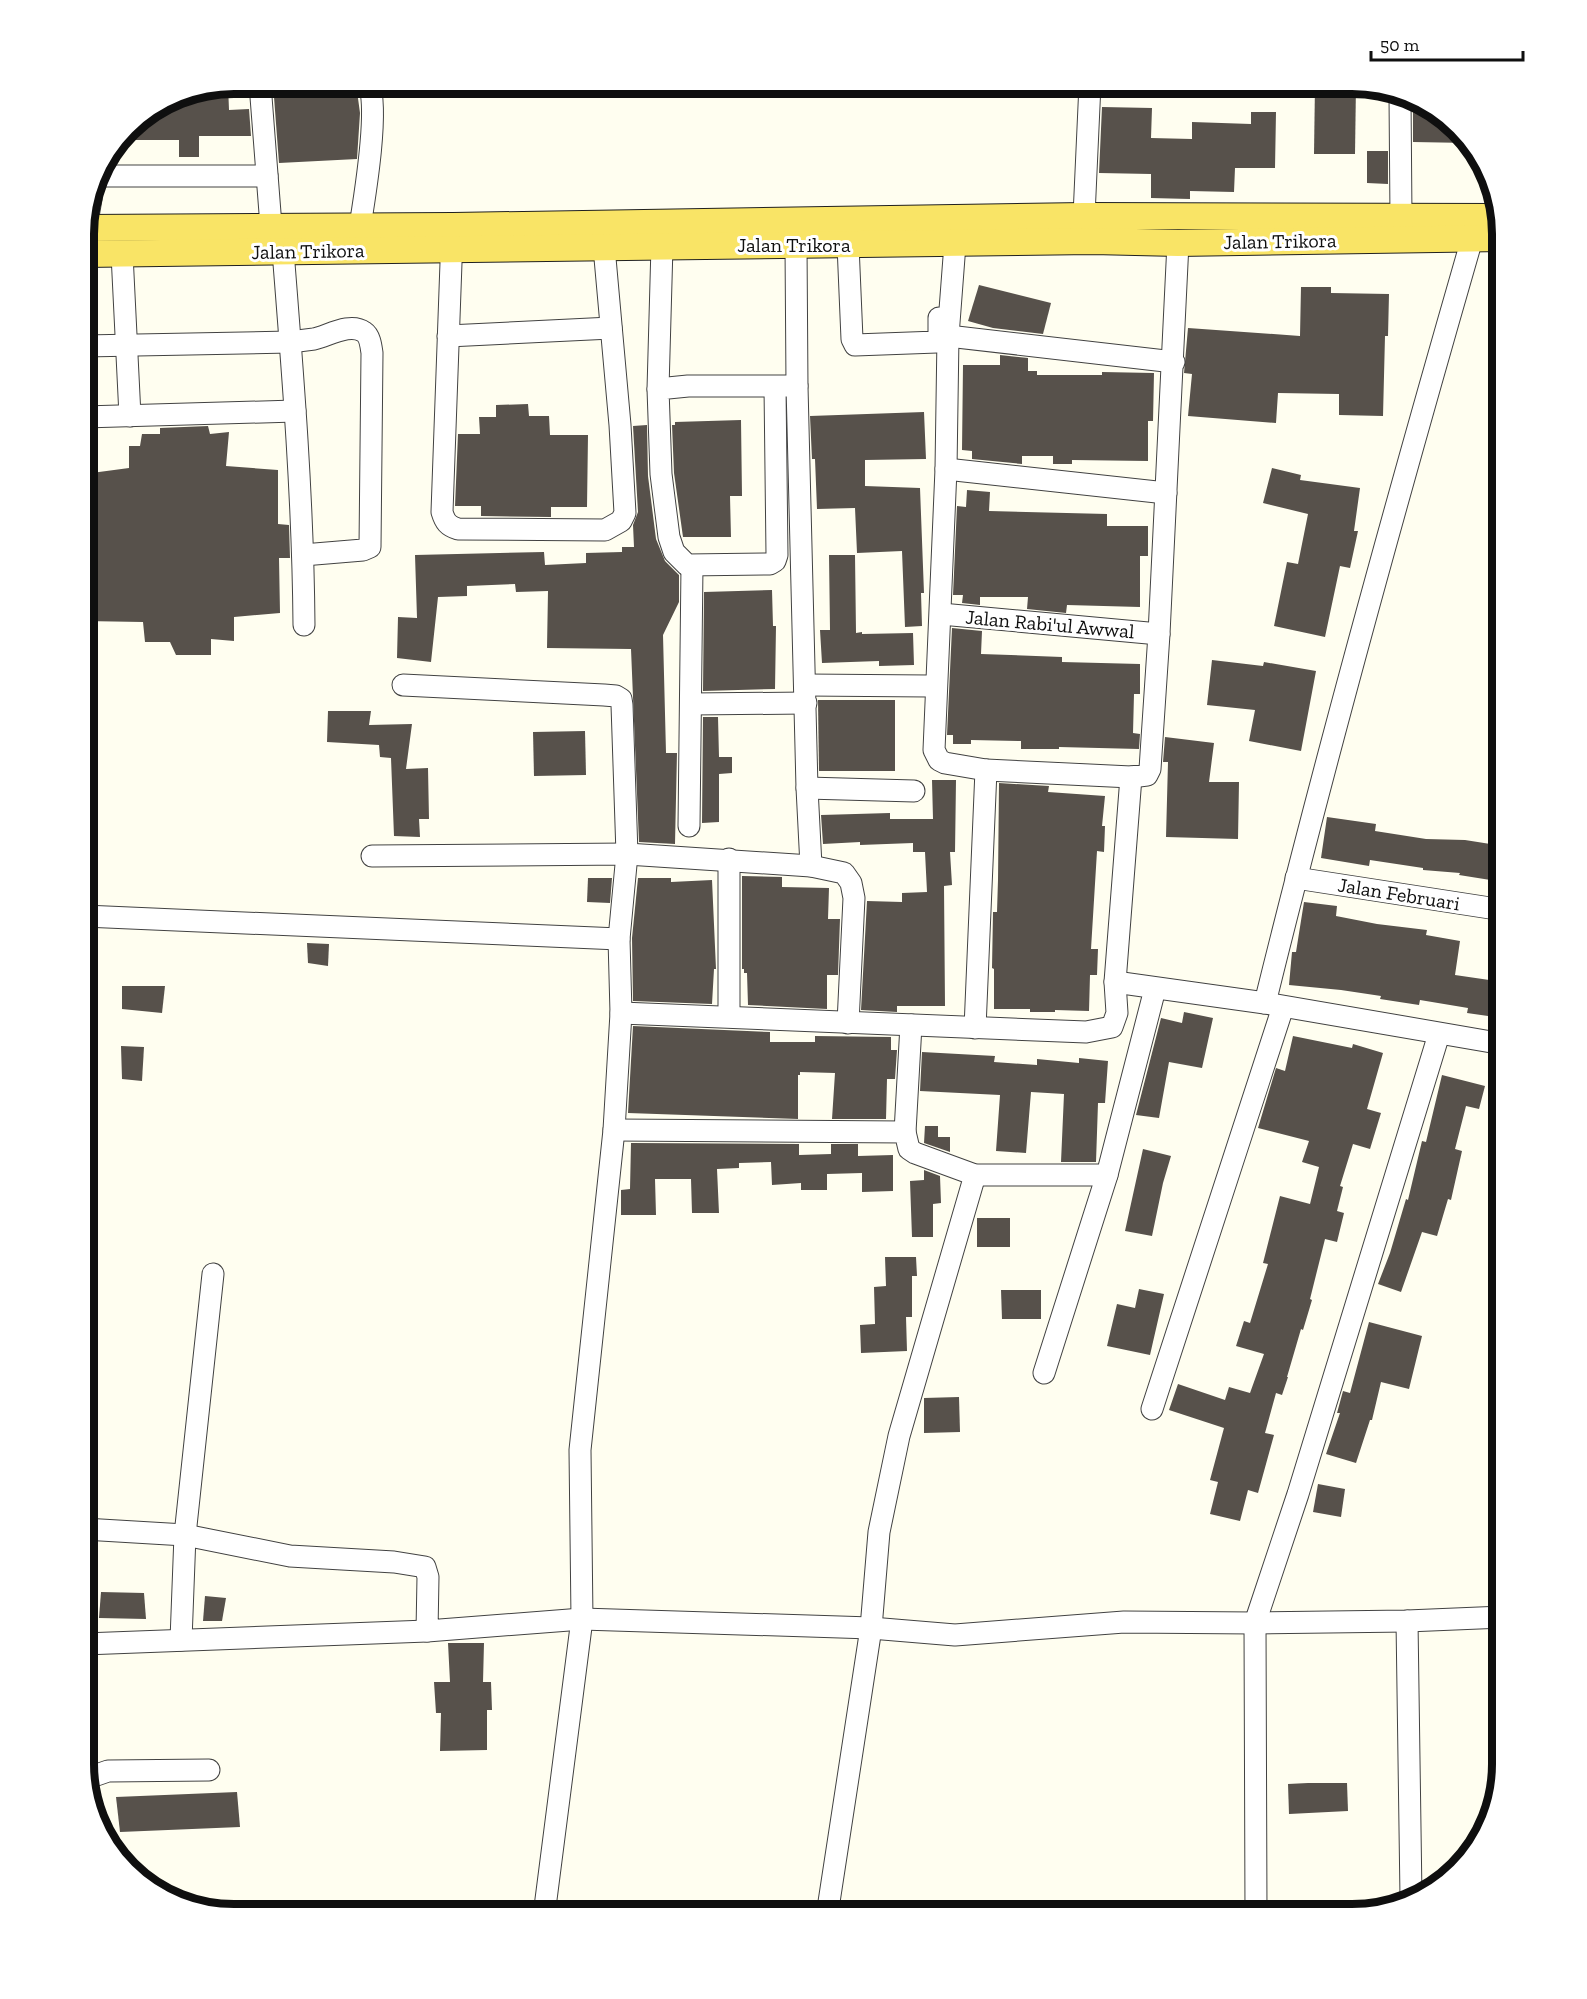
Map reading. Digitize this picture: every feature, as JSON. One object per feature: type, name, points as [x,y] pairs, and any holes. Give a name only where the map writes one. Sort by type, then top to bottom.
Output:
[{"type":"main road","name":"Jalan Trikora","points":[[95,254],[283,251],[452,238],[1084,216],[1491,217]]},
{"type":"main road","points":[[1251,242],[1252,217]]},
{"type":"main road","name":"Jalan Trikora","points":[[95,228],[360,226],[452,238],[604,247],[1492,238]]},
{"type":"street","points":[[261,95],[271,226]]},
{"type":"street","points":[[360,226],[366,185],[373,95]]},
{"type":"street","points":[[1084,216],[1090,95]]},
{"type":"street","points":[[1400,103],[1401,218]]},
{"type":"street","points":[[107,176],[267,176]]},
{"type":"street","points":[[452,238],[442,512],[444,520],[450,526],[458,529],[605,530],[621,521],[625,513],[604,247]]},
{"type":"street","points":[[1152,1408],[1274,1005],[1296,878],[1408,460],[1472,239]]},
{"type":"street","points":[[948,244],[946,469],[934,750],[936,756],[945,763],[986,770],[1131,777],[1147,775],[1150,769],[1160,634],[1178,243]]},
{"type":"street","points":[[796,244],[797,386],[811,866]]},
{"type":"street","points":[[848,245],[852,343],[858,346],[939,341],[948,244]]},
{"type":"street","points":[[662,246],[658,389],[661,474],[669,537],[674,552],[680,560],[692,566],[770,564],[775,561],[777,555],[775,387]]},
{"type":"street","points":[[283,251],[295,411],[303,555],[304,624]]},
{"type":"street","points":[[122,254],[130,416]]},
{"type":"street","points":[[448,336],[611,328]]},
{"type":"street","points":[[95,346],[290,342],[343,330],[356,329],[365,333],[370,341],[372,353],[370,547],[363,550],[303,555]]},
{"type":"street","points":[[948,336],[1173,362]]},
{"type":"street","points":[[658,389],[688,386],[797,386]]},
{"type":"street","points":[[95,417],[295,411]]},
{"type":"street","points":[[946,469],[1166,494]]},
{"type":"street","points":[[689,826],[692,566]]},
{"type":"street","name":"Jalan Rabi'ul Awwal","points":[[941,614],[1160,634]]},
{"type":"street","points":[[403,685],[604,695],[621,699],[627,854],[619,939],[621,1013],[614,1131],[580,1450],[582,1619],[545,1904]]},
{"type":"street","points":[[691,704],[929,686]]},
{"type":"street","points":[[975,1028],[986,770]]},
{"type":"street","points":[[621,1013],[1086,1032],[1112,1027],[1117,1013],[1115,982],[1131,777]]},
{"type":"street","points":[[807,788],[914,791]]},
{"type":"street","points":[[372,856],[627,854],[811,866],[844,873],[851,883],[854,898],[848,1023]]},
{"type":"street","points":[[729,859],[729,1016]]},
{"type":"street","name":"Jalan Februari","points":[[1296,878],[1492,908]]},
{"type":"street","points":[[95,916],[619,939]]},
{"type":"street","points":[[1115,982],[1274,1005],[1492,1042]]},
{"type":"street","points":[[1044,1373],[1107,1175],[1155,989]]},
{"type":"street","points":[[911,1025],[905,1132],[909,1149],[975,1175],[1107,1175]]},
{"type":"street","points":[[1256,1904],[1256,1623],[1298,1494],[1439,1034]]},
{"type":"street","points":[[614,1131],[905,1132]]},
{"type":"street","points":[[829,1904],[871,1628],[879,1532],[900,1436],[975,1175]]},
{"type":"street","points":[[181,1640],[185,1535],[213,1274]]},
{"type":"street","points":[[94,1530],[185,1535],[290,1556],[412,1563],[425,1567],[428,1577],[427,1631]]},
{"type":"street","points":[[94,1644],[427,1631],[582,1619],[871,1628],[955,1635],[1124,1622],[1256,1623],[1492,1617]]},
{"type":"street","points":[[1407,1621],[1411,1892]]},
{"type":"street","points":[[95,1775],[108,1771],[209,1770]]},
{"type":"building","points":[[228,95],[229,110],[249,109],[251,136],[199,136],[199,157],[179,157],[179,140],[132,140],[149,123],[164,113],[198,99]]},
{"type":"building","points":[[274,95],[358,95],[360,113],[357,159],[279,163]]},
{"type":"building","points":[[1315,95],[1356,95],[1355,154],[1314,154]]},
{"type":"building","points":[[1102,107],[1152,108],[1151,138],[1192,139],[1192,122],[1251,124],[1251,112],[1276,112],[1275,168],[1235,168],[1234,192],[1190,191],[1190,199],[1151,198],[1151,174],[1099,173]]},
{"type":"building","points":[[1413,108],[1438,123],[1459,143],[1413,142]]},
{"type":"building","points":[[1367,151],[1388,151],[1388,184],[1367,183]]},
{"type":"building","points":[[979,285],[1051,303],[1043,334],[993,328],[968,321]]},
{"type":"building","points":[[1301,287],[1331,287],[1331,293],[1389,294],[1388,336],[1385,336],[1383,416],[1339,415],[1339,394],[1278,393],[1276,423],[1188,416],[1192,374],[1184,373],[1188,328],[1300,336]]},
{"type":"building","points":[[1000,355],[1028,358],[1028,371],[1037,371],[1037,375],[1102,375],[1102,372],[1154,373],[1153,421],[1148,421],[1148,461],[1072,460],[1072,464],[1053,464],[1053,456],[1022,456],[1022,464],[972,459],[972,451],[962,450],[963,365],[1000,365]]},
{"type":"building","points":[[528,404],[529,416],[549,416],[550,435],[588,435],[587,507],[551,507],[551,517],[481,516],[481,506],[455,506],[458,434],[480,434],[479,417],[496,417],[496,405]]},
{"type":"building","points":[[924,412],[926,459],[865,460],[865,486],[920,488],[924,593],[921,593],[922,626],[905,627],[902,551],[857,553],[855,508],[817,509],[810,416]]},
{"type":"building","points":[[741,420],[742,496],[730,496],[731,537],[683,537],[674,473],[672,425],[675,425],[675,422]]},
{"type":"building","points":[[647,425],[648,476],[656,539],[665,561],[679,575],[679,602],[663,635],[666,753],[677,753],[675,844],[639,842],[631,649],[547,648],[548,591],[516,592],[515,584],[467,586],[467,596],[438,597],[431,662],[397,658],[398,617],[417,618],[415,555],[544,552],[545,565],[586,563],[586,553],[622,552],[622,547],[634,547],[633,525],[638,512],[633,426]]},
{"type":"building","points":[[208,426],[210,434],[229,432],[226,466],[278,470],[278,524],[289,525],[290,558],[279,558],[280,613],[234,617],[234,641],[211,639],[211,655],[176,655],[170,642],[145,642],[143,622],[95,621],[95,473],[129,468],[129,446],[140,446],[142,434],[160,434],[160,428]]},
{"type":"building","points":[[1272,468],[1301,475],[1300,480],[1360,488],[1354,531],[1358,531],[1350,568],[1340,566],[1325,637],[1274,626],[1287,562],[1298,564],[1308,514],[1263,503]]},
{"type":"building","points":[[967,490],[990,492],[989,511],[1107,514],[1107,526],[1148,526],[1148,556],[1140,556],[1140,607],[1067,605],[1066,613],[1027,609],[1028,597],[980,597],[980,605],[962,603],[963,595],[953,595],[957,506],[966,507]]},
{"type":"building","points":[[829,555],[855,555],[856,633],[913,633],[914,665],[879,666],[879,661],[822,663],[820,630],[830,630]]},
{"type":"building","points":[[772,590],[773,626],[776,626],[775,689],[703,691],[704,592]]},
{"type":"building","points":[[952,628],[982,631],[981,654],[1062,657],[1062,662],[1140,664],[1140,694],[1134,694],[1133,733],[1140,734],[1139,749],[1059,747],[1059,749],[1021,749],[1021,741],[971,740],[971,744],[953,744],[953,735],[947,735]]},
{"type":"building","points":[[1212,660],[1263,666],[1264,662],[1316,671],[1301,751],[1249,741],[1255,710],[1207,705]]},
{"type":"building","points":[[818,700],[895,700],[895,771],[819,771]]},
{"type":"building","points":[[328,711],[371,711],[369,725],[412,724],[406,769],[428,768],[429,819],[419,819],[420,837],[394,836],[391,758],[380,757],[379,745],[327,742]]},
{"type":"building","points":[[703,717],[718,717],[719,757],[732,757],[732,773],[719,774],[719,822],[702,823]]},
{"type":"building","points":[[585,731],[586,775],[534,776],[533,732]]},
{"type":"building","points":[[1165,737],[1214,743],[1209,782],[1239,782],[1238,839],[1166,837],[1168,762],[1163,762]]},
{"type":"building","points":[[932,780],[956,780],[955,852],[950,852],[952,885],[944,886],[945,1006],[897,1006],[897,1012],[861,1010],[867,901],[902,902],[902,893],[927,892],[925,852],[913,852],[913,843],[823,844],[821,815],[890,813],[890,819],[933,819]]},
{"type":"building","points":[[999,783],[1049,786],[1048,792],[1105,796],[1102,826],[1105,826],[1104,852],[1097,851],[1091,949],[1098,949],[1097,975],[1090,975],[1089,1011],[1030,1012],[1030,1009],[994,1009],[993,912],[997,912]]},
{"type":"building","points":[[1327,817],[1376,824],[1375,831],[1426,839],[1465,840],[1492,844],[1492,880],[1459,875],[1460,873],[1423,870],[1423,868],[1370,860],[1369,866],[1321,858]]},
{"type":"building","points":[[742,876],[782,877],[782,887],[829,888],[828,919],[840,919],[838,975],[827,975],[827,1009],[748,1005],[747,973],[744,973],[742,969]]},
{"type":"building","points":[[588,878],[612,878],[610,903],[587,902]]},
{"type":"building","points":[[638,878],[671,878],[671,882],[712,880],[716,969],[714,969],[712,1004],[633,1001],[632,938]]},
{"type":"building","points":[[1304,902],[1337,906],[1336,916],[1427,930],[1426,935],[1460,941],[1455,975],[1492,980],[1492,1017],[1467,1013],[1468,1008],[1420,1000],[1419,1005],[1380,999],[1381,996],[1289,985],[1292,952],[1296,952]]},
{"type":"building","points":[[307,943],[329,944],[328,966],[308,963]]},
{"type":"building","points":[[122,986],[165,986],[162,1013],[122,1009]]},
{"type":"building","points":[[1184,1012],[1213,1018],[1202,1068],[1169,1062],[1159,1118],[1136,1115],[1161,1018],[1182,1023]]},
{"type":"building","points":[[633,1026],[770,1032],[770,1042],[815,1042],[815,1036],[891,1037],[891,1050],[897,1050],[895,1079],[887,1079],[886,1119],[832,1119],[835,1073],[800,1072],[798,1075],[798,1119],[628,1113]]},
{"type":"building","points":[[1293,1036],[1352,1048],[1353,1044],[1383,1053],[1367,1109],[1381,1113],[1370,1149],[1353,1144],[1340,1186],[1343,1187],[1337,1211],[1344,1213],[1337,1242],[1325,1239],[1303,1330],[1301,1329],[1282,1395],[1276,1393],[1265,1433],[1274,1435],[1258,1493],[1248,1490],[1240,1521],[1210,1514],[1218,1482],[1210,1480],[1224,1428],[1169,1410],[1178,1384],[1225,1400],[1229,1387],[1250,1393],[1264,1354],[1236,1346],[1244,1321],[1250,1323],[1268,1264],[1263,1263],[1280,1196],[1310,1204],[1319,1167],[1302,1162],[1309,1141],[1258,1128],[1276,1068],[1285,1071]]},
{"type":"building","points":[[121,1046],[144,1047],[142,1081],[122,1079]]},
{"type":"building","points":[[922,1052],[995,1056],[994,1062],[1037,1065],[1037,1059],[1079,1063],[1079,1058],[1108,1061],[1105,1103],[1098,1103],[1096,1162],[1061,1162],[1064,1094],[1031,1092],[1026,1153],[996,1151],[1000,1095],[920,1091]]},
{"type":"building","points":[[1442,1075],[1485,1086],[1479,1109],[1466,1106],[1455,1149],[1462,1151],[1451,1200],[1448,1199],[1437,1236],[1422,1232],[1401,1292],[1378,1284],[1406,1199],[1408,1200],[1422,1141],[1426,1142]]},
{"type":"building","points":[[925,1126],[938,1126],[938,1137],[950,1137],[950,1152],[924,1143]]},
{"type":"building","points":[[631,1143],[799,1144],[799,1155],[831,1154],[831,1144],[858,1144],[858,1156],[893,1155],[893,1191],[862,1192],[862,1173],[827,1174],[827,1190],[801,1190],[801,1183],[772,1185],[771,1162],[739,1163],[739,1168],[717,1169],[719,1213],[692,1213],[691,1179],[655,1179],[656,1215],[621,1215],[621,1190],[630,1189]]},
{"type":"building","points":[[1143,1149],[1171,1156],[1152,1236],[1125,1231]]},
{"type":"building","points":[[924,1170],[940,1176],[941,1203],[933,1204],[933,1237],[912,1237],[910,1181],[924,1180]]},
{"type":"building","points":[[977,1218],[1010,1218],[1010,1247],[977,1247]]},
{"type":"building","points":[[885,1257],[916,1257],[917,1276],[912,1276],[912,1317],[906,1317],[907,1351],[861,1353],[860,1325],[875,1324],[874,1287],[886,1286]]},
{"type":"building","points":[[1139,1289],[1164,1294],[1150,1355],[1107,1346],[1117,1304],[1135,1308]]},
{"type":"building","points":[[1001,1290],[1041,1290],[1041,1319],[1002,1319]]},
{"type":"building","points":[[1369,1322],[1422,1336],[1409,1389],[1381,1382],[1372,1420],[1370,1420],[1356,1463],[1326,1454],[1340,1413],[1337,1413],[1343,1391],[1350,1393]]},
{"type":"building","points":[[959,1397],[960,1432],[924,1433],[924,1398]]},
{"type":"building","points":[[1318,1484],[1345,1489],[1341,1517],[1313,1512]]},
{"type":"building","points":[[101,1592],[144,1593],[146,1619],[99,1618]]},
{"type":"building","points":[[205,1596],[226,1598],[222,1621],[203,1621]]},
{"type":"building","points":[[448,1643],[484,1643],[483,1682],[491,1682],[492,1710],[487,1710],[487,1750],[440,1751],[441,1713],[436,1713],[434,1682],[450,1682]]},
{"type":"building","points":[[1347,1783],[1348,1811],[1289,1814],[1288,1784]]},
{"type":"building","points":[[237,1792],[240,1827],[120,1832],[116,1797]]}]
